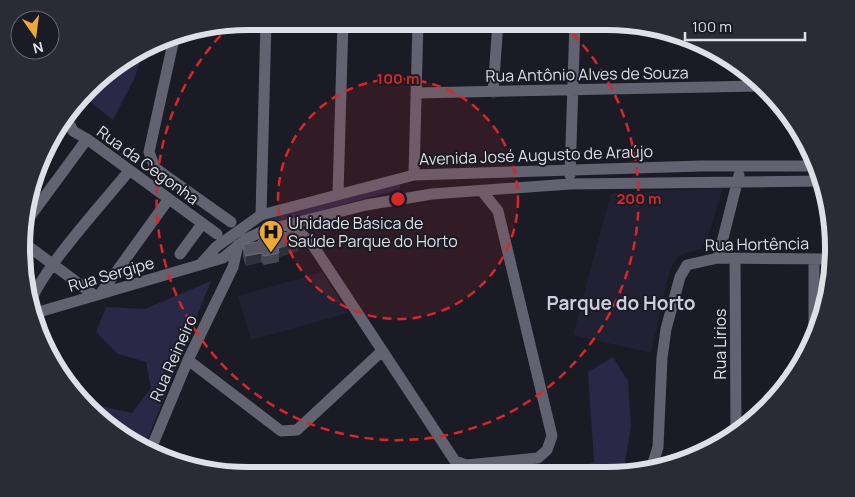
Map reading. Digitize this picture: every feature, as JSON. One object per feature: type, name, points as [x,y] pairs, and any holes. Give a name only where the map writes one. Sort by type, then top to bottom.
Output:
[{"type":"street","points":[[226,278],[222,258],[216,247],[218,234],[231,222],[256,217],[266,30]]},
{"type":"street","points":[[338,194],[343,30]]},
{"type":"street","points":[[414,175],[418,30]]},
{"type":"street","points":[[493,92],[497,30]]},
{"type":"street","points":[[570,178],[571,91],[575,30]]},
{"type":"street","points":[[173,44],[149,152],[151,161],[155,168],[231,222]]},
{"type":"street","name":"Rua Antônio Alves de Souza","points":[[416,93],[753,86]]},
{"type":"street","name":"Rua da Cegonha","points":[[69,123],[73,131],[87,139],[168,200],[218,234]]},
{"type":"street","points":[[33,212],[87,139]]},
{"type":"street","points":[[718,258],[742,166]]},
{"type":"street","name":"Avenida José Augusto de Araújo","points":[[199,266],[222,258],[238,245],[264,231],[400,199],[432,194],[508,189],[570,178],[742,166],[808,166]]},
{"type":"street","points":[[34,292],[53,264],[129,170]]},
{"type":"street","name":"Avenida José Augusto de Araújo","points":[[199,266],[216,247],[256,217],[414,175],[814,181]]},
{"type":"street","points":[[287,225],[299,232],[312,244],[455,461],[466,464],[538,458],[544,455],[552,436],[498,211],[499,202],[508,189]]},
{"type":"street","points":[[482,191],[498,211]]},
{"type":"street","points":[[30,247],[98,294],[168,200]]},
{"type":"street","points":[[312,244],[310,233],[313,218]]},
{"type":"street","points":[[180,254],[202,224]]},
{"type":"street","name":"Rua Reineiro","points":[[153,444],[188,360],[226,278],[233,267],[238,245]]},
{"type":"street","name":"Rua Hortência","points":[[653,462],[658,447],[662,358],[666,329],[680,277],[687,265],[718,258],[825,259]]},
{"type":"street","name":"Rua Lirios","points":[[735,258],[736,425]]},
{"type":"street","points":[[814,259],[814,316]]},
{"type":"street","name":"Rua Sergipe","points":[[39,312],[199,266]]},
{"type":"street","points":[[188,360],[281,431],[289,432],[297,430],[382,351]]},
{"type":"shaded area","points":[[141,58],[135,77],[113,120],[89,101],[104,84]]},
{"type":"shaded area","points":[[400,184],[400,189],[270,225],[271,219],[279,216]]},
{"type":"shaded area","points":[[723,188],[706,243],[702,244],[701,249],[679,255],[670,269],[651,353],[573,335],[611,193]]},
{"type":"shaded area","points":[[322,272],[348,313],[251,340],[238,296]]},
{"type":"shaded area","points":[[211,281],[147,442],[115,422],[98,407],[101,406],[132,413],[151,388],[146,362],[118,354],[96,332],[106,307],[145,309]]},
{"type":"shaded area","points":[[613,357],[628,381],[631,426],[624,467],[579,467],[594,462],[588,372]]},
{"type":"building","points":[[295,230],[298,242],[278,248],[279,253],[264,256],[261,253],[246,256],[244,244],[257,242],[265,234],[276,235]]},
{"type":"place","name":"Unidade Básica de Saúde Parque do Horto","points":[[271,253]]},
{"type":"district","name":"Parque do Horto","points":[[621,303]]}]
